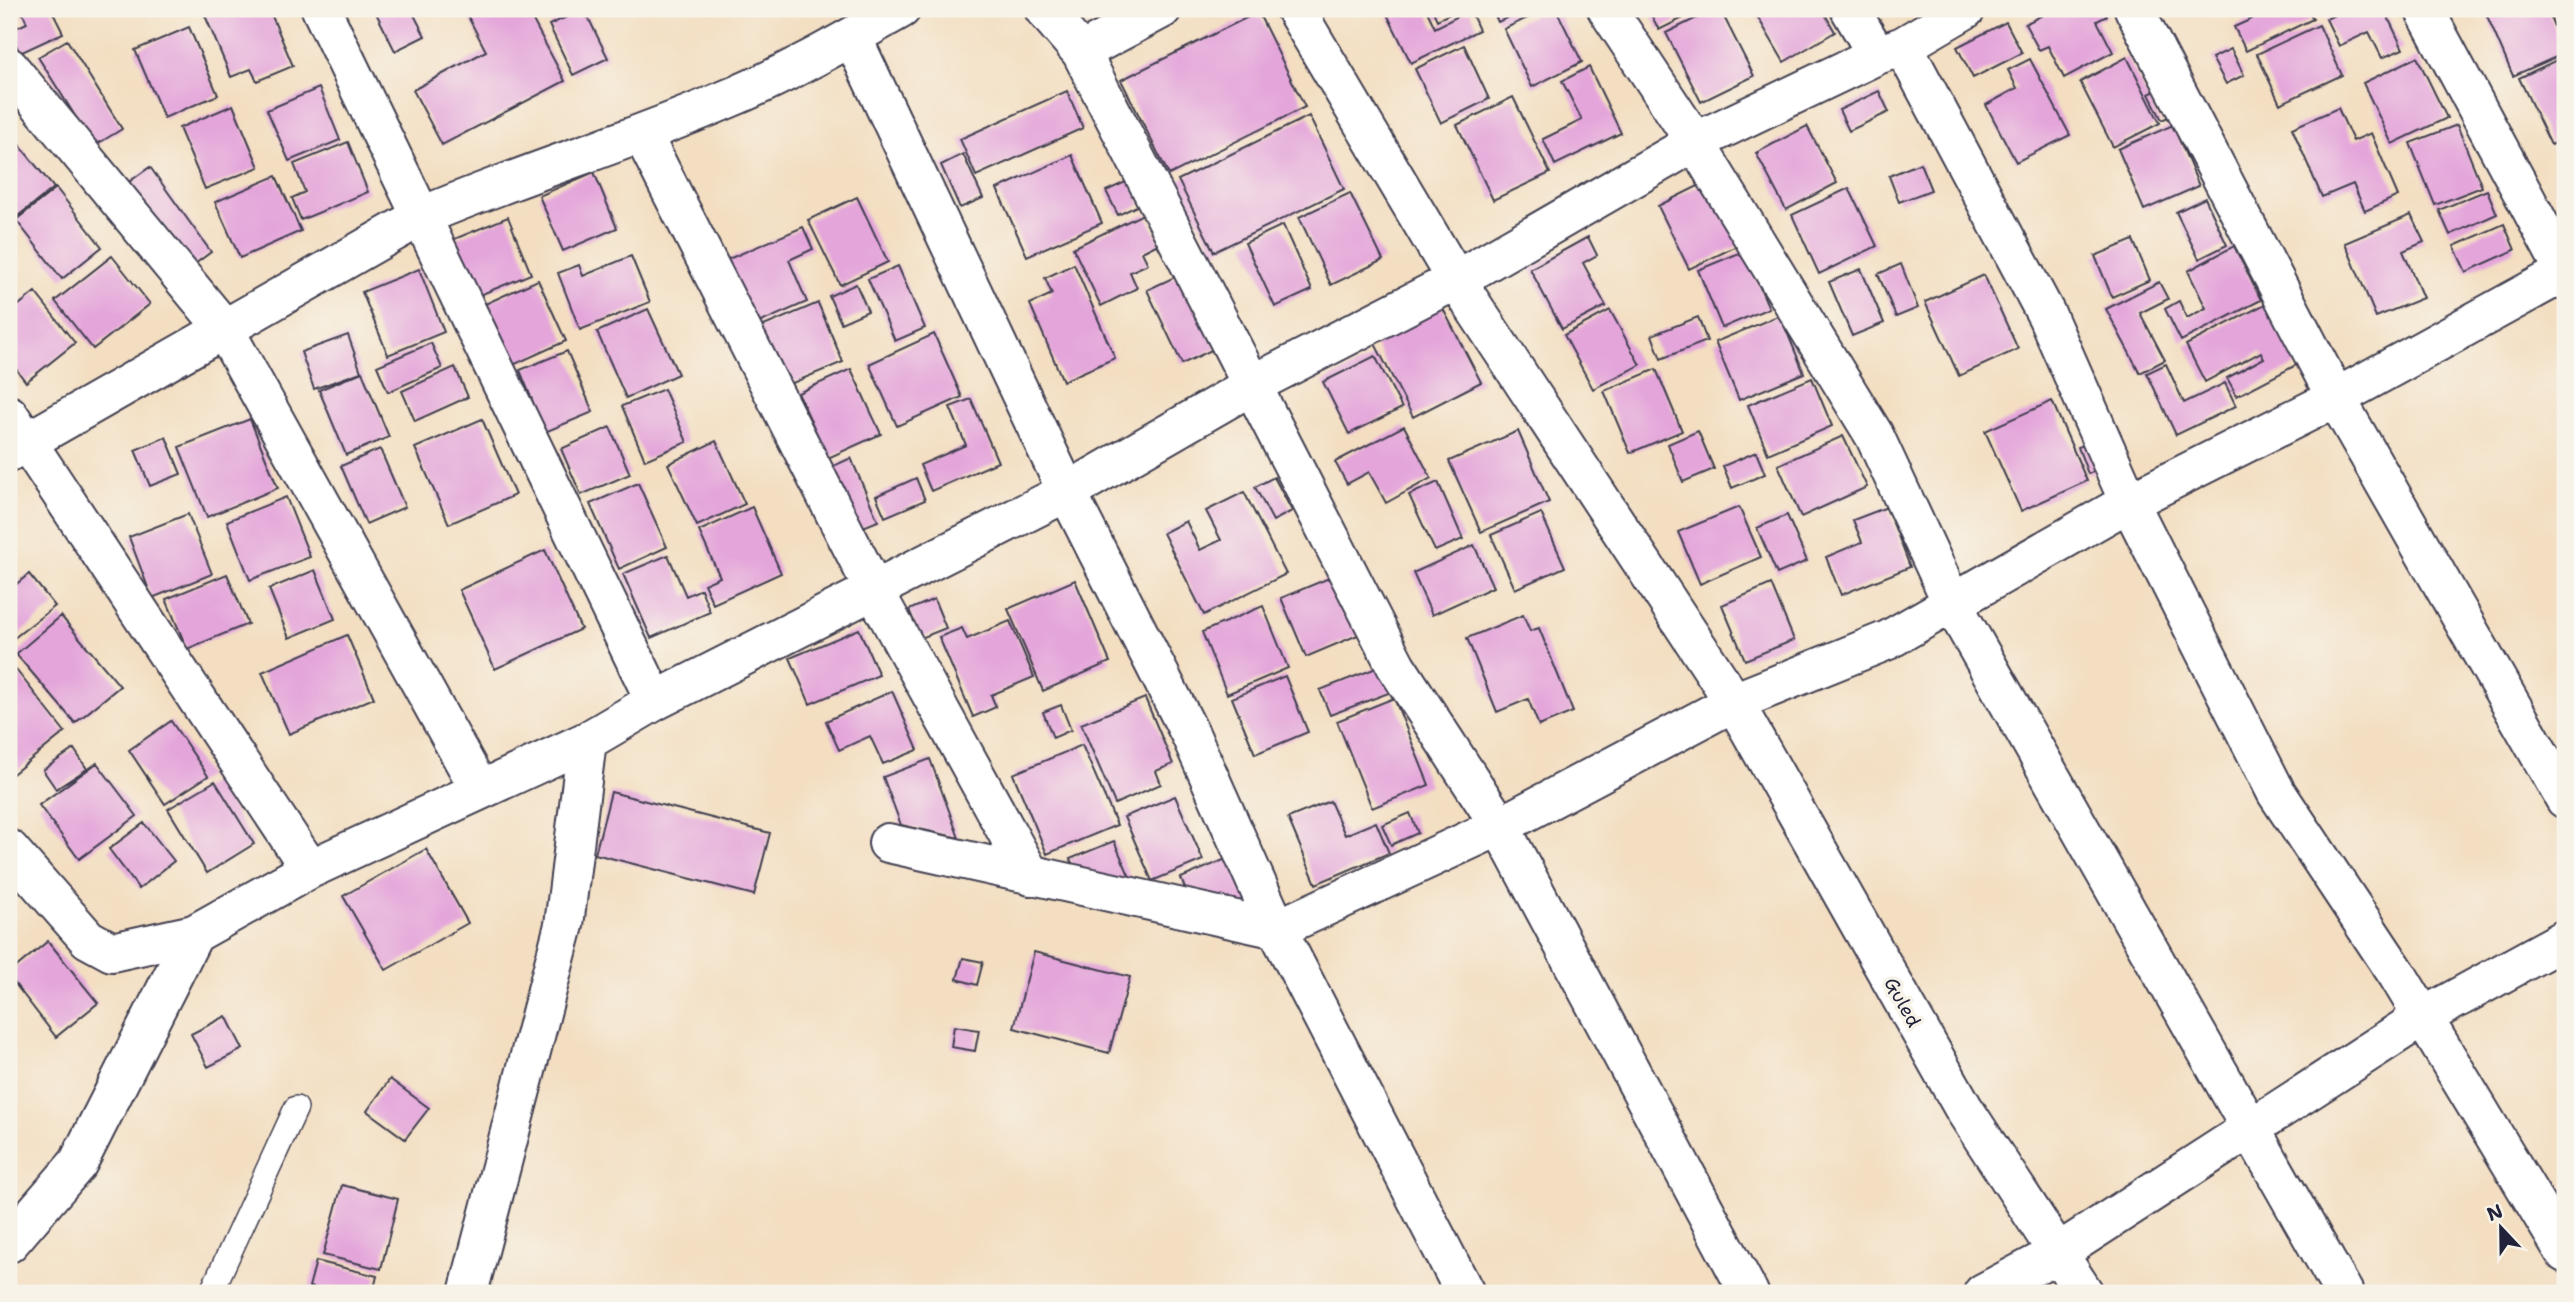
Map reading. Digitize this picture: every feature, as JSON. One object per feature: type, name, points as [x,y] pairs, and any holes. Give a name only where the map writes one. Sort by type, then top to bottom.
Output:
[{"type":"street","points":[[321,9],[655,701]]},
{"type":"street","points":[[310,869],[15,435],[223,327],[420,216],[487,188],[642,134],[729,99],[901,9]]},
{"type":"street","points":[[1044,9],[1081,52],[1254,384],[1396,666],[1500,826],[1749,1293]]},
{"type":"street","points":[[1081,52],[1162,9]]},
{"type":"street","name":"Guled","points":[[1295,9],[1456,280],[1734,702],[1964,1109],[2084,1293]]},
{"type":"street","points":[[1607,9],[1695,142],[1874,435],[1953,606],[2344,1293]]},
{"type":"street","points":[[1850,9],[1890,51],[2047,316],[2129,502],[2276,792],[2397,974],[2421,1018],[2565,1253]]},
{"type":"street","points":[[9,849],[88,939],[112,952],[194,934],[310,869],[587,741],[655,701],[875,592],[1067,492],[1254,384],[1456,280],[1695,142],[1890,51],[1966,9]]},
{"type":"street","points":[[2134,9],[2336,398],[2565,799]]},
{"type":"street","points":[[888,843],[1277,929],[1500,826],[1734,702],[1888,640],[1953,606],[2129,502],[2336,398],[2565,272],[2424,9]]},
{"type":"street","points":[[852,37],[1067,492],[1191,736],[1277,929],[1465,1293]]},
{"type":"street","points":[[9,67],[223,327],[480,790]]},
{"type":"street","points":[[642,134],[875,592],[1031,876]]},
{"type":"street","points":[[468,1293],[564,925],[587,741]]},
{"type":"street","points":[[9,1243],[78,1163],[194,934]]},
{"type":"street","points":[[1983,1293],[2058,1252],[2421,1018],[2565,939]]},
{"type":"lane","points":[[211,1293],[296,1108]]},
{"type":"building","points":[[21,9],[51,9],[63,33],[20,53],[9,31],[27,23]]},
{"type":"building","points":[[215,9],[269,9],[293,66],[257,81],[251,69],[231,77],[204,13]]},
{"type":"building","points":[[374,9],[411,9],[425,36],[395,51]]},
{"type":"building","points":[[464,9],[527,9],[565,81],[442,145],[413,90],[486,51]]},
{"type":"building","points":[[584,9],[608,58],[573,75],[549,25]]},
{"type":"building","points":[[1393,9],[1426,9],[1435,28],[1470,10],[1479,30],[1411,63],[1386,12]]},
{"type":"building","points":[[1432,9],[1460,9],[1437,20]]},
{"type":"building","points":[[1492,9],[1527,9],[1498,22]]},
{"type":"building","points":[[1546,9],[1556,9],[1582,62],[1532,87],[1504,29]]},
{"type":"building","points":[[1648,9],[1701,9],[1659,30]]},
{"type":"building","points":[[1720,9],[1754,76],[1701,102],[1666,33]]},
{"type":"building","points":[[1753,9],[1822,9],[1835,32],[1784,62]]},
{"type":"building","points":[[2054,9],[2104,9],[2107,16],[2097,21],[2113,52],[2064,78],[2048,46],[2039,50],[2025,24]]},
{"type":"building","points":[[2247,9],[2308,9],[2313,19],[2246,51],[2234,27],[2252,19]]},
{"type":"building","points":[[2347,9],[2384,9],[2403,49],[2382,58],[2369,32],[2339,46],[2326,19]]},
{"type":"building","points":[[2484,9],[2547,9],[2565,53],[2513,76]]},
{"type":"building","points":[[1258,12],[1305,107],[1169,175],[1121,80]]},
{"type":"building","points":[[2006,22],[2022,53],[1973,78],[1957,47]]},
{"type":"building","points":[[2319,25],[2342,75],[2280,104],[2257,54]]},
{"type":"building","points":[[189,27],[218,95],[164,118],[135,50]]},
{"type":"building","points":[[67,40],[122,129],[94,146],[38,57]]},
{"type":"building","points":[[1464,45],[1489,99],[1441,123],[1415,69]]},
{"type":"building","points":[[2231,49],[2244,75],[2226,84],[2212,58]]},
{"type":"building","points":[[2565,56],[2565,139],[2551,145],[2519,78]]},
{"type":"building","points":[[2127,57],[2160,123],[2113,147],[2080,82]]},
{"type":"building","points":[[2417,57],[2447,118],[2392,144],[2363,83]]},
{"type":"building","points":[[2030,59],[2070,135],[2016,162],[1986,105],[2017,88],[2008,70]]},
{"type":"building","points":[[1589,67],[1621,133],[1555,165],[1543,139],[1582,120],[1562,81]]},
{"type":"building","points":[[2169,84],[2182,110],[2162,120],[2149,94]]},
{"type":"building","points":[[319,88],[340,140],[289,161],[267,110]]},
{"type":"building","points":[[1067,91],[1083,128],[976,176],[960,139]]},
{"type":"building","points":[[1879,91],[1889,112],[1849,131],[1839,110]]},
{"type":"building","points":[[1513,97],[1550,173],[1493,200],[1457,125]]},
{"type":"building","points":[[233,105],[259,167],[205,189],[179,128]]},
{"type":"building","points":[[2338,108],[2353,141],[2371,133],[2398,196],[2365,211],[2353,184],[2322,197],[2292,128]]},
{"type":"building","points":[[1309,116],[1344,189],[1214,252],[1178,180]]},
{"type":"building","points":[[2173,125],[2199,186],[2144,210],[2118,149]]},
{"type":"building","points":[[2457,125],[2482,187],[2435,205],[2410,143]]},
{"type":"building","points":[[1807,126],[1837,183],[1786,210],[1756,153]]},
{"type":"building","points":[[9,132],[54,188],[10,222],[9,221]]},
{"type":"building","points":[[348,142],[368,192],[301,220],[292,198],[305,192],[294,164]]},
{"type":"building","points":[[963,154],[983,198],[960,208],[941,165]]},
{"type":"building","points":[[1072,155],[1102,223],[1027,256],[997,189]]},
{"type":"building","points":[[1920,163],[1931,190],[1899,202],[1889,176]]},
{"type":"building","points":[[150,167],[211,252],[188,269],[126,184]]},
{"type":"building","points":[[594,172],[617,228],[563,251],[539,196]]},
{"type":"building","points":[[276,176],[301,231],[240,258],[215,202]]},
{"type":"building","points":[[1130,180],[1141,204],[1118,215],[1106,191]]},
{"type":"building","points":[[1710,180],[1741,244],[1689,269],[1658,206]]},
{"type":"building","points":[[56,188],[102,247],[62,279],[16,220]]},
{"type":"building","points":[[1849,188],[1877,246],[1819,274],[1792,215]]},
{"type":"building","points":[[2487,190],[2497,214],[2450,235],[2439,210]]},
{"type":"building","points":[[1350,193],[1383,260],[1331,285],[1299,217]]},
{"type":"building","points":[[857,197],[888,262],[840,285],[808,220]]},
{"type":"building","points":[[2205,198],[2227,245],[2199,259],[2176,212]]},
{"type":"building","points":[[1145,213],[1160,243],[1142,252],[1148,264],[1130,272],[1137,288],[1101,306],[1073,248]]},
{"type":"building","points":[[2411,215],[2424,242],[2403,251],[2423,298],[2376,317],[2345,243]]},
{"type":"building","points":[[508,217],[531,274],[475,297],[452,240]]},
{"type":"building","points":[[2504,224],[2515,250],[2466,272],[2454,246]]},
{"type":"building","points":[[1283,225],[1312,290],[1275,307],[1245,243]]},
{"type":"building","points":[[803,227],[813,249],[789,260],[807,302],[754,325],[726,260]]},
{"type":"building","points":[[1588,237],[1597,255],[1583,263],[1606,306],[1562,329],[1530,269]]},
{"type":"building","points":[[2133,240],[2150,280],[2112,297],[2095,256]]},
{"type":"building","points":[[2234,246],[2261,300],[2181,341],[2165,309],[2179,301],[2187,318],[2206,308],[2188,271]]},
{"type":"building","points":[[1744,251],[1769,308],[1722,328],[1698,270]]},
{"type":"building","points":[[112,256],[150,304],[93,349],[55,301]]},
{"type":"building","points":[[631,256],[650,302],[580,330],[558,273],[579,265],[583,276]]},
{"type":"building","points":[[1074,264],[1115,358],[1063,381],[1030,304],[1052,294],[1045,278]]},
{"type":"building","points":[[1901,264],[1918,308],[1896,317],[1878,274]]},
{"type":"building","points":[[898,266],[925,328],[895,341],[868,279]]},
{"type":"building","points":[[419,269],[444,332],[388,355],[362,292]]},
{"type":"building","points":[[1861,269],[1884,323],[1852,336],[1829,282]]},
{"type":"building","points":[[1181,274],[1216,348],[1182,364],[1147,290]]},
{"type":"building","points":[[1984,275],[2018,349],[1959,376],[1925,302]]},
{"type":"building","points":[[538,280],[566,341],[513,365],[485,304]]},
{"type":"building","points":[[2159,282],[2168,299],[2140,313],[2165,360],[2140,373],[2106,309]]},
{"type":"building","points":[[856,284],[868,311],[841,323],[829,296]]},
{"type":"building","points":[[35,292],[75,343],[26,382],[9,360],[9,313]]},
{"type":"building","points":[[818,303],[843,362],[783,387],[759,328]]},
{"type":"building","points":[[1440,303],[1481,382],[1413,417],[1372,338]]},
{"type":"building","points":[[2267,303],[2298,364],[2237,396],[2227,378],[2264,358],[2261,352],[2205,382],[2186,345]]},
{"type":"building","points":[[648,309],[678,374],[626,398],[597,332]]},
{"type":"building","points":[[1610,310],[1640,365],[1593,389],[1564,335]]},
{"type":"building","points":[[1780,315],[1804,373],[1739,400],[1715,342]]},
{"type":"building","points":[[1698,317],[1707,341],[1661,359],[1652,335]]},
{"type":"building","points":[[934,334],[962,397],[897,426],[869,364]]},
{"type":"building","points":[[348,335],[361,372],[314,389],[301,352]]},
{"type":"building","points":[[431,343],[442,368],[388,392],[377,366]]},
{"type":"building","points":[[567,351],[593,412],[545,432],[520,370]]},
{"type":"building","points":[[1375,356],[1402,408],[1349,434],[1323,382]]},
{"type":"building","points":[[2166,364],[2184,403],[2225,383],[2236,406],[2176,435],[2147,373]]},
{"type":"building","points":[[455,367],[468,397],[415,421],[402,391]]},
{"type":"building","points":[[851,369],[881,434],[828,458],[798,393]]},
{"type":"building","points":[[1656,369],[1682,431],[1630,453],[1604,391]]},
{"type":"building","points":[[362,372],[389,437],[346,455],[319,390]]},
{"type":"building","points":[[1812,378],[1832,426],[1768,454],[1748,405]]},
{"type":"building","points":[[664,389],[687,442],[645,460],[622,406]]},
{"type":"building","points":[[971,399],[998,462],[931,491],[920,465],[966,445],[950,407]]},
{"type":"building","points":[[2052,401],[2087,481],[2021,511],[1985,431]]},
{"type":"building","points":[[250,419],[278,488],[207,517],[179,447]]},
{"type":"building","points":[[482,419],[515,495],[449,524],[415,448]]},
{"type":"building","points":[[1404,426],[1431,478],[1386,503],[1369,472],[1347,484],[1335,462]]},
{"type":"building","points":[[610,427],[630,474],[581,495],[561,449]]},
{"type":"building","points":[[1518,431],[1549,502],[1481,532],[1449,461]]},
{"type":"building","points":[[1698,431],[1714,469],[1683,482],[1668,444]]},
{"type":"building","points":[[1843,436],[1867,487],[1801,517],[1778,465]]},
{"type":"building","points":[[166,437],[181,474],[150,486],[135,450]]},
{"type":"building","points":[[2097,440],[2107,467],[2088,474],[2078,447]]},
{"type":"building","points":[[716,441],[745,504],[697,526],[668,464]]},
{"type":"building","points":[[380,449],[405,507],[366,524],[341,466]]},
{"type":"building","points":[[1756,452],[1765,474],[1732,488],[1723,466]]},
{"type":"building","points":[[851,458],[878,521],[856,530],[829,468]]},
{"type":"building","points":[[1274,477],[1292,511],[1273,521],[1255,487]]},
{"type":"building","points":[[916,478],[925,500],[885,517],[876,496]]},
{"type":"building","points":[[1438,482],[1463,539],[1435,551],[1409,495]]},
{"type":"building","points":[[638,483],[667,547],[619,569],[590,504]]},
{"type":"building","points":[[1244,492],[1286,574],[1204,615],[1163,533],[1186,521],[1200,550],[1221,540],[1206,511]]},
{"type":"building","points":[[286,497],[310,557],[250,580],[227,521]]},
{"type":"building","points":[[752,507],[781,573],[713,604],[704,584],[720,577],[699,531]]},
{"type":"building","points":[[1739,507],[1761,557],[1700,584],[1678,532]]},
{"type":"building","points":[[1887,507],[1910,567],[1841,595],[1826,557],[1862,542],[1853,520]]},
{"type":"building","points":[[1541,513],[1565,567],[1515,589],[1491,535]]},
{"type":"building","points":[[188,514],[212,574],[152,598],[129,537]]},
{"type":"building","points":[[1787,515],[1807,561],[1777,574],[1757,528]]},
{"type":"building","points":[[1474,545],[1493,587],[1432,615],[1413,573]]},
{"type":"building","points":[[545,550],[581,629],[495,669],[459,590]]},
{"type":"building","points":[[668,555],[686,596],[701,589],[710,612],[651,638],[623,574]]},
{"type":"building","points":[[315,570],[335,619],[289,638],[269,589]]},
{"type":"building","points":[[1341,573],[1365,632],[1306,657],[1281,598]]},
{"type":"building","points":[[29,574],[55,606],[9,642],[9,590]]},
{"type":"building","points":[[227,574],[248,624],[187,649],[166,599]]},
{"type":"building","points":[[1075,580],[1110,662],[1043,691],[1008,609]]},
{"type":"building","points":[[1771,584],[1794,640],[1745,660],[1722,605]]},
{"type":"building","points":[[934,599],[946,628],[921,638],[909,610]]},
{"type":"building","points":[[1263,606],[1288,668],[1227,694],[1202,632]]},
{"type":"building","points":[[1523,615],[1530,631],[1539,628],[1573,712],[1539,726],[1528,699],[1497,712],[1467,638]]},
{"type":"building","points":[[61,616],[120,686],[75,723],[16,654]]},
{"type":"building","points":[[1010,621],[1034,677],[991,695],[996,707],[973,717],[939,637],[962,628],[967,639]]},
{"type":"building","points":[[859,629],[879,675],[810,704],[790,658]]},
{"type":"building","points":[[347,635],[374,698],[289,734],[262,672]]},
{"type":"building","points":[[9,661],[65,732],[9,777]]},
{"type":"building","points":[[1384,665],[1394,691],[1330,715],[1320,690]]},
{"type":"building","points":[[1285,676],[1308,732],[1255,754],[1232,698]]},
{"type":"building","points":[[892,691],[918,750],[883,764],[870,736],[839,750],[826,721]]},
{"type":"building","points":[[1145,698],[1173,764],[1156,771],[1161,784],[1115,804],[1081,724]]},
{"type":"building","points":[[1394,698],[1429,785],[1372,808],[1337,721]]},
{"type":"building","points":[[1061,705],[1071,730],[1053,738],[1043,712]]},
{"type":"building","points":[[171,721],[208,776],[165,804],[129,750]]},
{"type":"building","points":[[1082,745],[1117,825],[1047,854],[1013,774]]},
{"type":"building","points":[[74,749],[87,769],[56,789],[43,770]]},
{"type":"building","points":[[930,759],[959,838],[901,825],[883,777]]},
{"type":"building","points":[[97,763],[137,816],[79,859],[39,805]]},
{"type":"building","points":[[215,781],[254,844],[207,873],[168,809]]},
{"type":"building","points":[[611,792],[770,833],[754,895],[595,854]]},
{"type":"building","points":[[1175,796],[1203,860],[1152,881],[1124,817]]},
{"type":"building","points":[[1330,801],[1345,835],[1376,822],[1389,853],[1316,884],[1288,818]]},
{"type":"building","points":[[1410,813],[1418,833],[1391,845],[1382,825]]},
{"type":"building","points":[[144,823],[174,861],[139,889],[109,849]]},
{"type":"building","points":[[1114,841],[1133,884],[1077,874],[1070,859]]},
{"type":"building","points":[[426,849],[468,923],[386,970],[343,896]]},
{"type":"building","points":[[1233,856],[1254,908],[1187,894],[1181,878]]},
{"type":"building","points":[[48,941],[98,1003],[56,1037],[9,976],[9,973]]},
{"type":"building","points":[[1034,952],[1130,977],[1109,1053],[1014,1028]]},
{"type":"building","points":[[963,958],[983,962],[977,985],[957,979]]},
{"type":"building","points":[[226,1016],[243,1049],[208,1067],[191,1034]]},
{"type":"building","points":[[954,1026],[979,1030],[975,1051],[951,1047]]},
{"type":"building","points":[[390,1079],[429,1108],[405,1139],[367,1111]]},
{"type":"building","points":[[342,1185],[398,1199],[381,1269],[323,1255]]},
{"type":"building","points":[[316,1261],[377,1276],[373,1293],[334,1293],[309,1287]]}]
